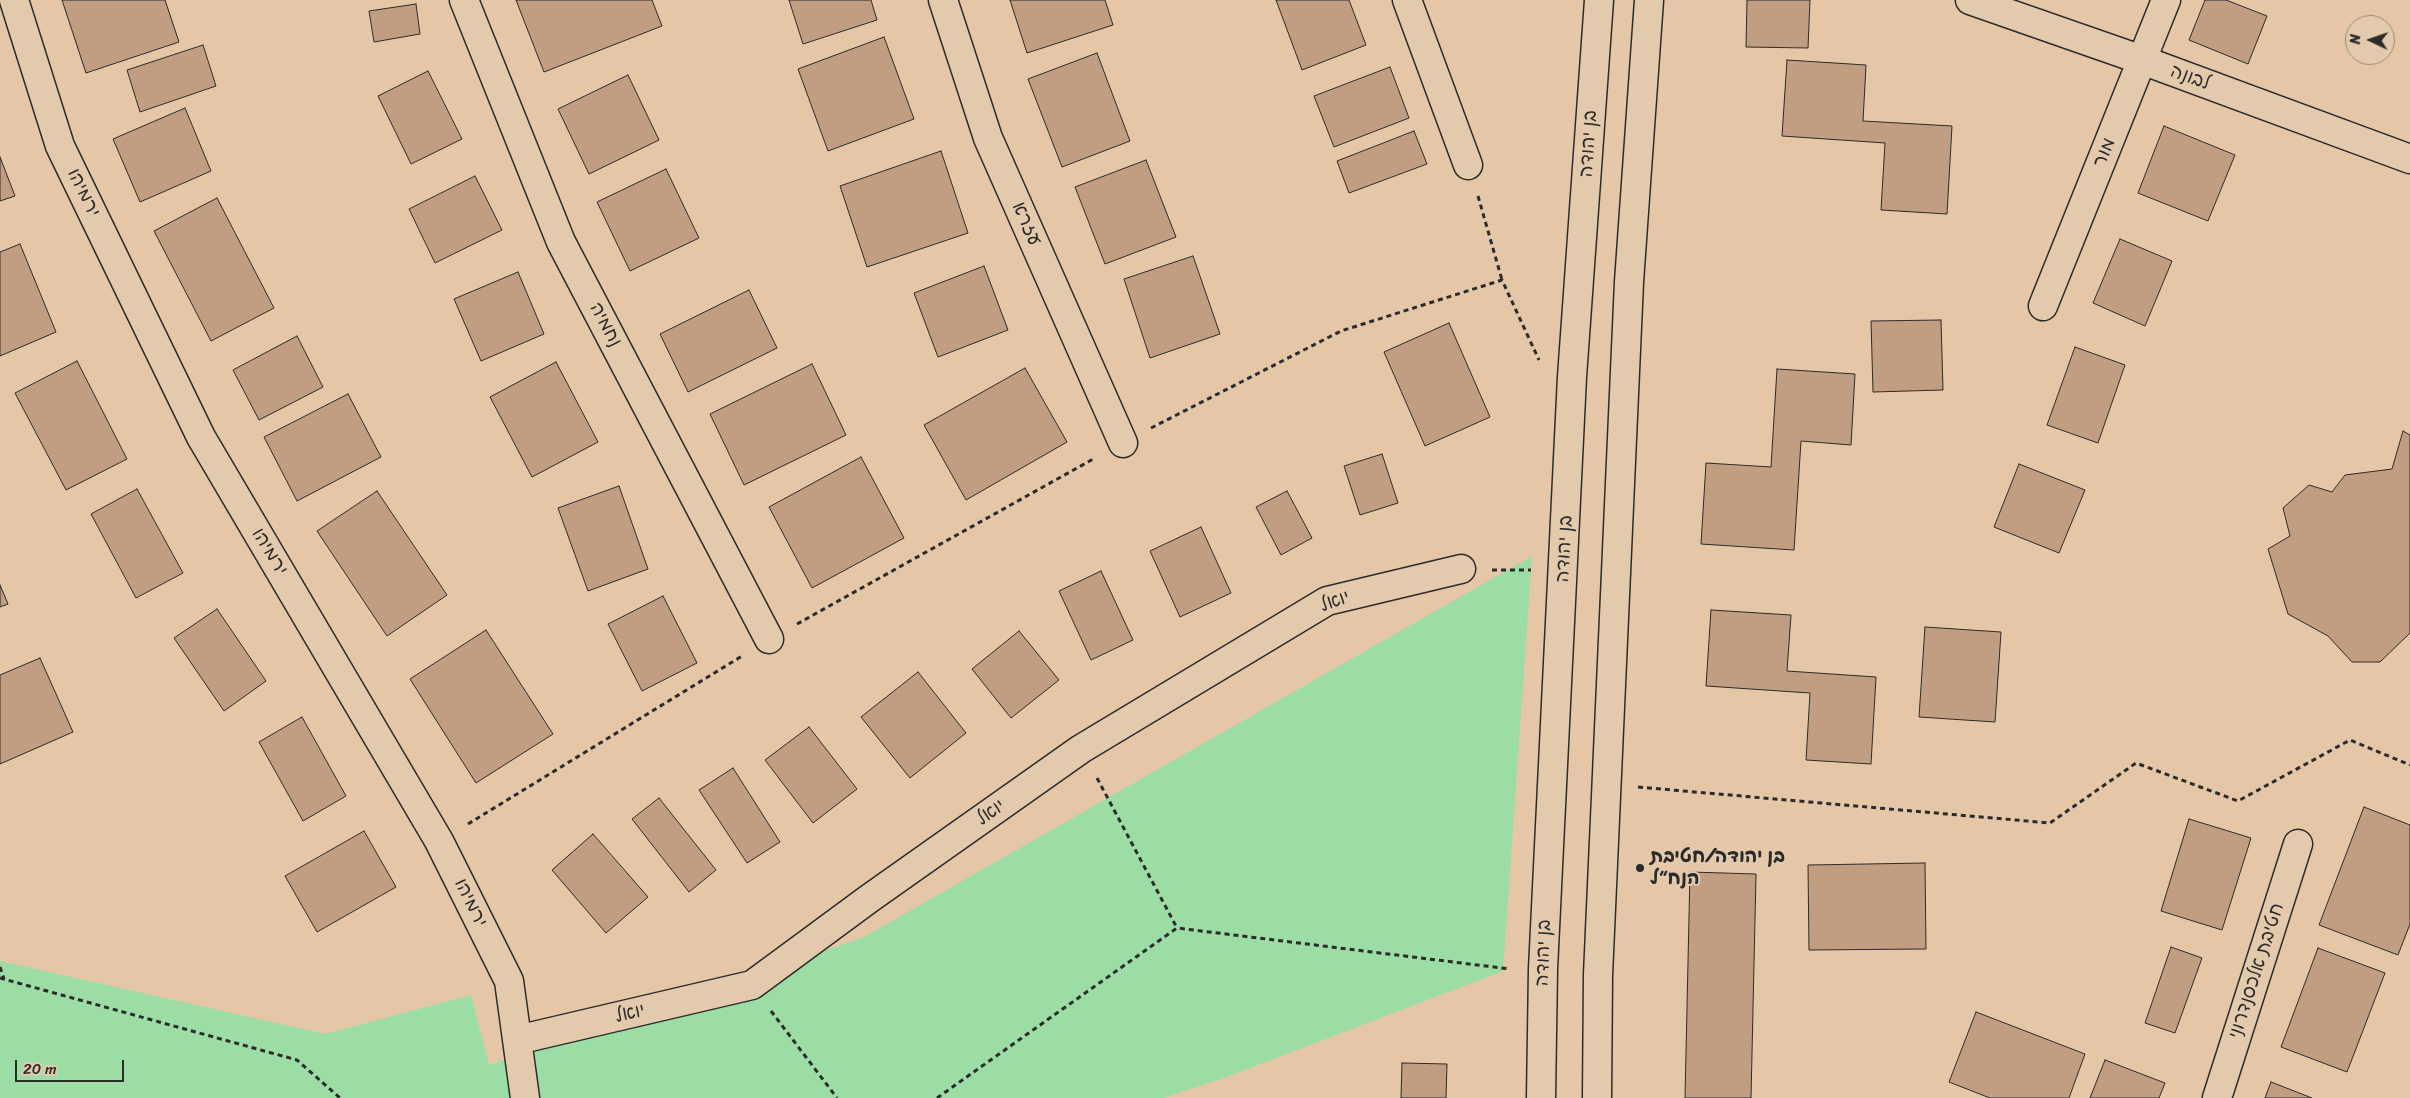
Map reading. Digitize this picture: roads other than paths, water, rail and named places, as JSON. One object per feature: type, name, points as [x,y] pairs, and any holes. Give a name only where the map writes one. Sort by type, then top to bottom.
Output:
[{"type":"street","name":"ירמיהו","points":[[14,0],[60,146],[200,437],[439,841],[509,981],[525,1098]]},
{"type":"street","name":"נחמיה","points":[[464,0],[561,242],[769,639]]},
{"type":"street","name":"עזרא","points":[[943,0],[988,138],[1123,443]]},
{"type":"street","points":[[1407,0],[1468,165]]},
{"type":"street","name":"בן יהודה","points":[[1541,1098],[1543,969],[1572,378],[1599,0]]},
{"type":"street","points":[[1597,1098],[1598,975],[1629,282],[1649,0]]},
{"type":"street","name":"לבונה","points":[[1970,0],[2142,60],[2410,159]]},
{"type":"street","name":"מור","points":[[2043,306],[2166,0]]},
{"type":"street","name":"יואל","points":[[517,1040],[752,985],[870,898],[1081,749],[1327,601],[1461,569]]},
{"type":"street","name":"חטיבת אלכסנדרוני","points":[[2217,1098],[2298,844]]},
{"type":"place","name":"בן יהודה/חטיבת הנח״ל","points":[[1640,868]]}]
